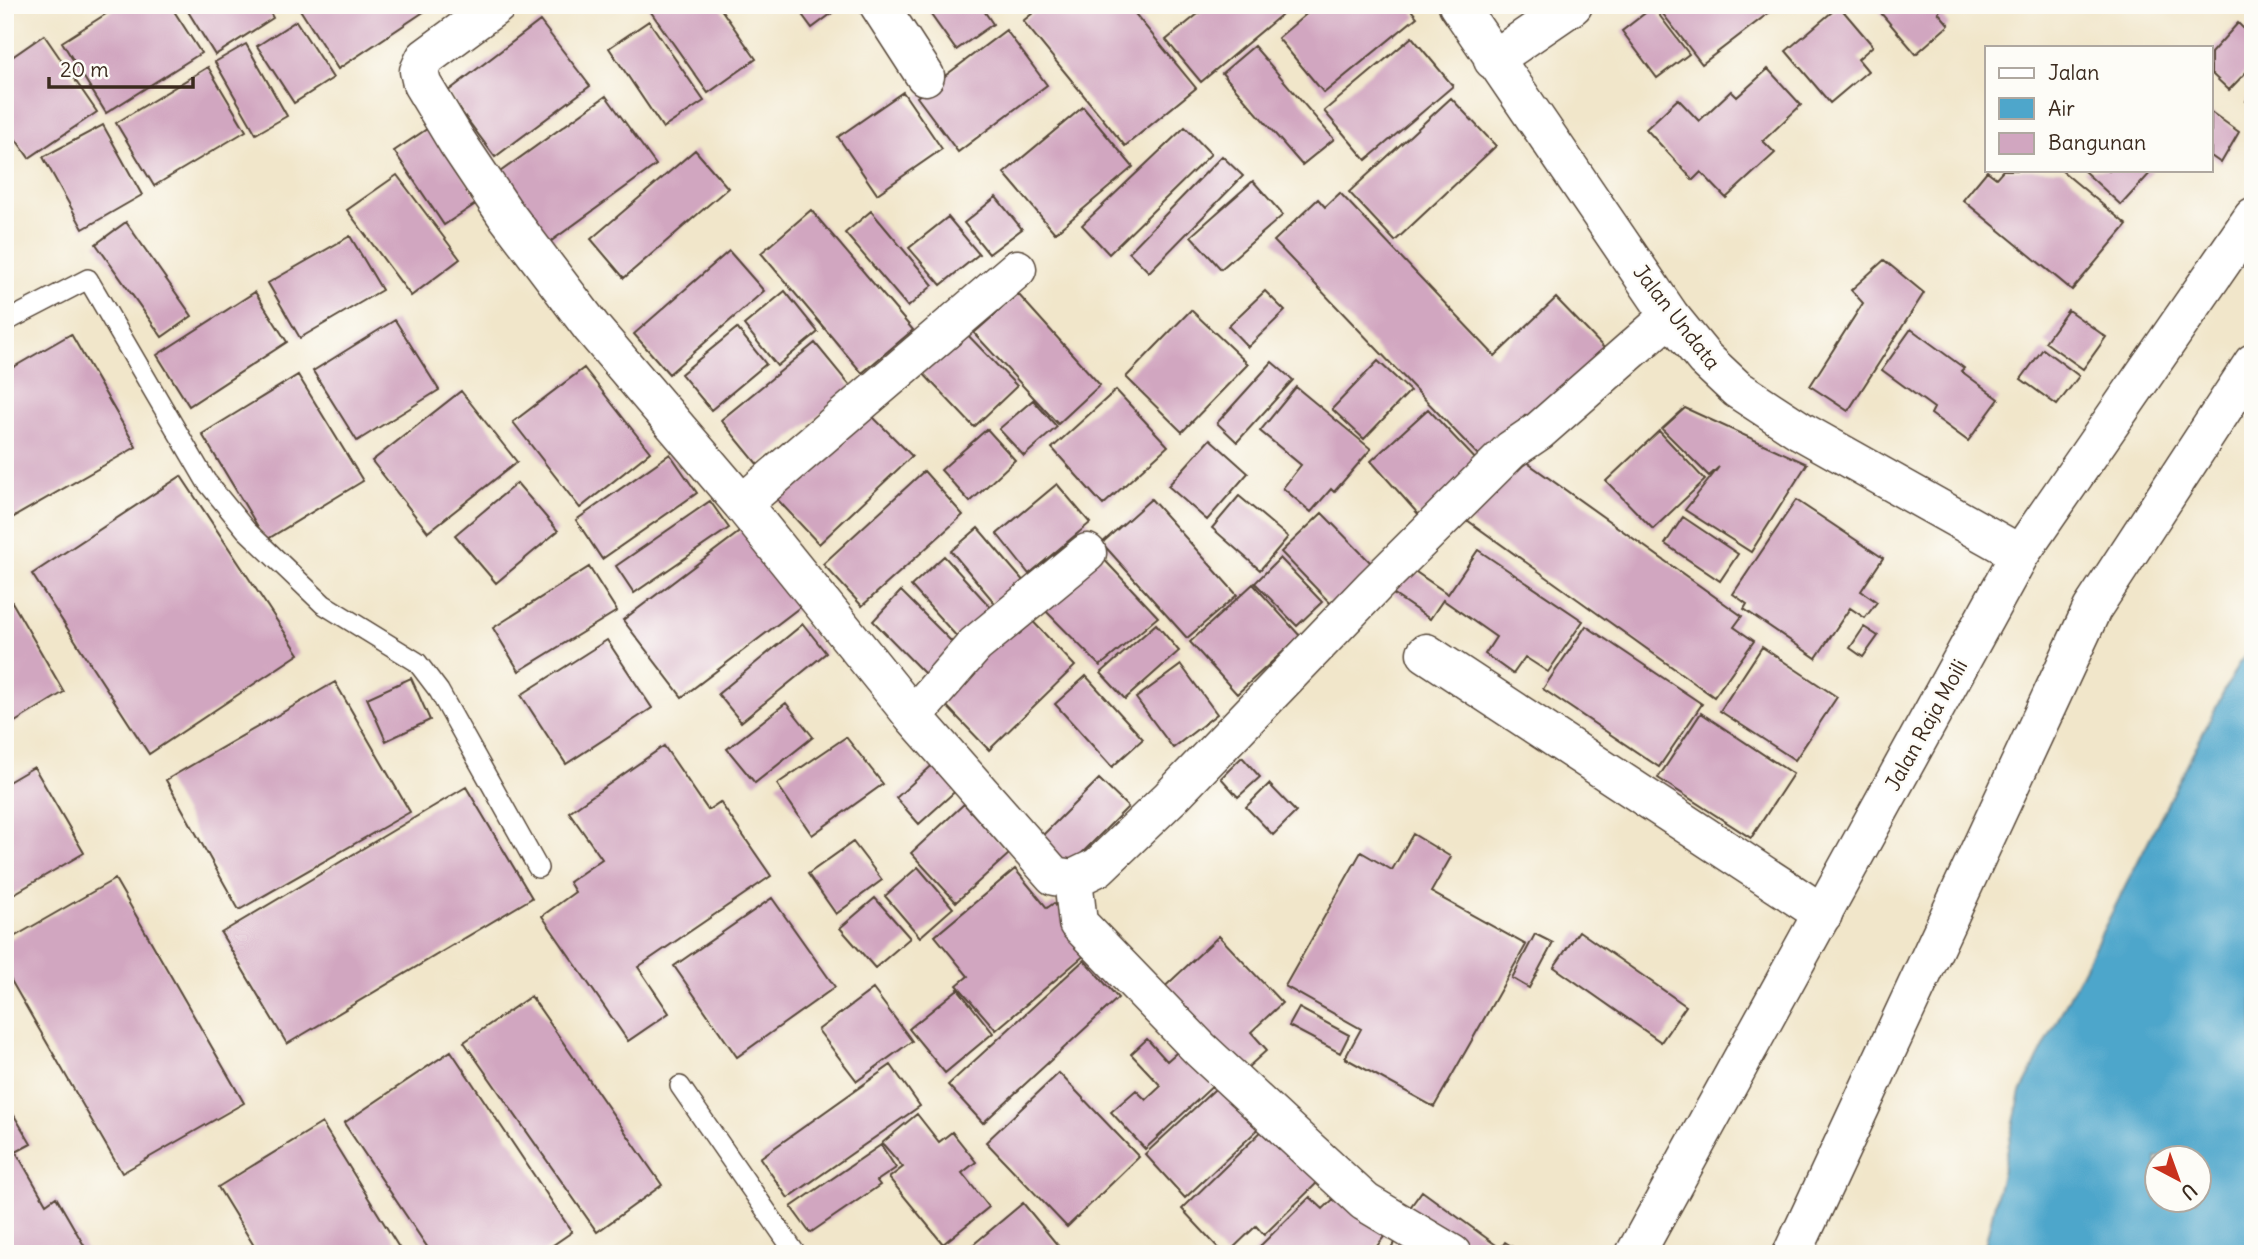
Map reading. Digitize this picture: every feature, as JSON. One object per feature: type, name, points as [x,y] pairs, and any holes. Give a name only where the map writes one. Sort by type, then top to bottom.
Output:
[{"type":"street","points":[[497,5],[425,58],[419,71],[422,84],[457,142],[505,212],[592,328],[742,504],[913,716],[1054,876],[1073,878],[1098,867],[1170,798],[1374,586],[1511,450],[1539,431],[1670,316]]},
{"type":"street","points":[[879,5],[925,76]]},
{"type":"street","name":"Jalan Undata","points":[[1458,5],[1670,316],[1705,359],[1737,389],[1801,431],[2021,554]]},
{"type":"street","points":[[1493,60],[1573,5]]},
{"type":"street","name":"Jalan Raja Moili","points":[[1635,1254],[2021,554],[2253,217]]},
{"type":"street","points":[[742,504],[1017,269]]},
{"type":"street","points":[[1792,1254],[2092,608],[2253,363]]},
{"type":"street","points":[[913,716],[975,645],[1087,554]]},
{"type":"street","points":[[1426,653],[1823,914]]},
{"type":"street","points":[[1073,878],[1078,923],[1200,1049],[1365,1202],[1452,1254]]},
{"type":"lane","points":[[5,323],[88,279],[206,481],[246,530],[323,604],[417,662],[439,691],[538,868]]},
{"type":"lane","points":[[680,1086],[796,1254]]},
{"type":"water","points":[[2253,645],[2253,1254],[1983,1254],[2021,1092],[2237,666]]},
{"type":"building","points":[[120,5],[170,5],[201,53],[106,113],[62,42]]},
{"type":"building","points":[[184,5],[266,5],[273,18],[215,55]]},
{"type":"building","points":[[303,5],[425,5],[428,9],[338,69],[299,8]]},
{"type":"building","points":[[646,5],[718,5],[756,59],[708,93]]},
{"type":"building","points":[[795,5],[843,5],[812,28]]},
{"type":"building","points":[[924,5],[980,5],[993,24],[956,50]]},
{"type":"building","points":[[1043,5],[1128,5],[1196,88],[1125,146],[1023,21]]},
{"type":"building","points":[[1209,5],[1293,5],[1201,82],[1166,40]]},
{"type":"building","points":[[1317,5],[1407,5],[1417,17],[1324,93],[1278,38]]},
{"type":"building","points":[[1656,5],[1779,5],[1702,64]]},
{"type":"building","points":[[1874,5],[1946,5],[1938,12],[1949,25],[1916,54]]},
{"type":"building","points":[[1839,6],[1873,46],[1858,59],[1868,71],[1830,103],[1786,51]]},
{"type":"building","points":[[1653,7],[1689,54],[1657,78],[1622,31]]},
{"type":"building","points":[[296,21],[333,78],[294,103],[257,46]]},
{"type":"building","points":[[540,21],[590,86],[495,157],[447,92]]},
{"type":"building","points":[[649,21],[704,101],[663,128],[609,48]]},
{"type":"building","points":[[2238,23],[2253,38],[2253,65],[2229,90],[2212,74],[2212,52]]},
{"type":"building","points":[[1006,30],[1047,85],[958,152],[917,97]]},
{"type":"building","points":[[44,35],[97,112],[29,158],[5,124],[5,62]]},
{"type":"building","points":[[1412,37],[1453,86],[1366,160],[1324,111]]},
{"type":"building","points":[[246,44],[287,116],[256,134],[215,62]]},
{"type":"building","points":[[1254,46],[1334,139],[1302,165],[1222,73]]},
{"type":"building","points":[[208,67],[246,131],[154,186],[116,123]]},
{"type":"building","points":[[1768,69],[1801,105],[1763,141],[1775,153],[1726,198],[1701,172],[1693,180],[1646,129],[1678,99],[1699,121],[1731,91],[1737,97]]},
{"type":"building","points":[[2253,90],[2253,106],[2246,101]]},
{"type":"building","points":[[903,92],[942,149],[877,194],[838,137]]},
{"type":"building","points":[[606,96],[656,165],[543,247],[493,177]]},
{"type":"building","points":[[1451,98],[1496,146],[1395,241],[1349,192]]},
{"type":"building","points":[[1083,107],[1133,167],[1055,233],[1004,173]]},
{"type":"building","points":[[2212,113],[2239,132],[2221,163],[2212,157]]},
{"type":"building","points":[[103,125],[142,195],[83,229],[43,157]]},
{"type":"building","points":[[430,127],[480,201],[444,225],[394,151]]},
{"type":"building","points":[[1185,127],[1211,154],[1109,254],[1082,225]]},
{"type":"building","points":[[695,150],[728,188],[624,278],[591,239]]},
{"type":"building","points":[[1222,156],[1243,176],[1149,272],[1129,252]]},
{"type":"building","points":[[1986,172],[1996,178],[2001,172],[2063,172],[2127,225],[2072,290],[1963,200]]},
{"type":"building","points":[[2085,172],[2151,172],[2121,205]]},
{"type":"building","points":[[397,175],[460,259],[411,296],[347,210]]},
{"type":"building","points":[[1253,181],[1283,215],[1221,269],[1191,236]]},
{"type":"building","points":[[1340,193],[1495,356],[1556,298],[1608,352],[1533,422],[1526,415],[1480,457],[1274,241],[1318,199],[1325,207]]},
{"type":"building","points":[[996,197],[1022,229],[989,254],[964,223]]},
{"type":"building","points":[[811,210],[913,330],[862,373],[761,253]]},
{"type":"building","points":[[871,211],[933,285],[908,307],[845,233]]},
{"type":"building","points":[[948,217],[979,254],[941,285],[909,248]]},
{"type":"building","points":[[126,222],[192,316],[162,337],[96,244]]},
{"type":"building","points":[[350,236],[382,290],[300,338],[268,283]]},
{"type":"building","points":[[729,251],[764,291],[669,374],[634,334]]},
{"type":"building","points":[[1884,260],[1924,293],[1848,411],[1810,386],[1863,303],[1851,290]]},
{"type":"building","points":[[785,291],[818,332],[777,366],[744,325]]},
{"type":"building","points":[[1265,291],[1285,311],[1248,347],[1228,326]]},
{"type":"building","points":[[255,292],[287,342],[189,406],[157,355]]},
{"type":"building","points":[[1018,294],[1100,385],[1058,424],[974,333]]},
{"type":"building","points":[[1191,310],[1248,364],[1182,432],[1126,377]]},
{"type":"building","points":[[2068,310],[2106,337],[2083,369],[2045,342]]},
{"type":"building","points":[[395,320],[439,390],[357,441],[313,371]]},
{"type":"building","points":[[737,328],[766,364],[711,410],[681,374]]},
{"type":"building","points":[[962,329],[1017,386],[974,427],[919,369]]},
{"type":"building","points":[[1911,329],[1964,368],[1961,371],[1999,399],[1968,441],[1931,414],[1934,408],[1882,370]]},
{"type":"building","points":[[71,334],[136,447],[5,522],[5,372]]},
{"type":"building","points":[[815,343],[852,388],[758,465],[721,420]]},
{"type":"building","points":[[2043,349],[2079,376],[2057,405],[2021,379]]},
{"type":"building","points":[[1378,361],[1410,391],[1364,439],[1332,409]]},
{"type":"building","points":[[1272,362],[1293,380],[1237,442],[1217,423]]},
{"type":"building","points":[[584,368],[650,452],[580,508],[513,422]]},
{"type":"building","points":[[298,375],[363,481],[266,540],[202,434]]},
{"type":"building","points":[[1296,387],[1371,449],[1334,492],[1331,489],[1311,512],[1283,488],[1301,465],[1260,431]]},
{"type":"building","points":[[1116,390],[1168,446],[1103,505],[1052,448]]},
{"type":"building","points":[[461,391],[517,462],[428,532],[372,461]]},
{"type":"building","points":[[1033,400],[1057,427],[1024,456],[999,429]]},
{"type":"building","points":[[1685,408],[1807,464],[1751,552],[1685,510],[1719,467],[1709,476],[1662,429]]},
{"type":"building","points":[[1428,409],[1479,463],[1420,516],[1371,461]]},
{"type":"building","points":[[870,414],[912,456],[819,544],[776,498]]},
{"type":"building","points":[[987,429],[1015,460],[970,502],[941,470]]},
{"type":"building","points":[[1659,431],[1705,480],[1653,529],[1606,481]]},
{"type":"building","points":[[1210,439],[1248,473],[1207,520],[1168,486]]},
{"type":"building","points":[[670,454],[697,493],[602,559],[576,520]]},
{"type":"building","points":[[1515,454],[1742,616],[1734,627],[1754,641],[1714,697],[1467,520]]},
{"type":"building","points":[[924,471],[963,515],[862,606],[823,564]]},
{"type":"building","points":[[181,476],[299,654],[149,754],[32,574]]},
{"type":"building","points":[[517,483],[558,531],[496,583],[455,535]]},
{"type":"building","points":[[1057,484],[1090,523],[1029,574],[997,534]]},
{"type":"building","points":[[1239,496],[1288,537],[1260,570],[1212,528]]},
{"type":"building","points":[[1151,499],[1237,595],[1187,638],[1102,543]]},
{"type":"building","points":[[1796,500],[1883,558],[1861,591],[1877,602],[1865,618],[1850,608],[1816,658],[1744,609],[1747,604],[1733,594]]},
{"type":"building","points":[[710,501],[729,528],[634,593],[616,566]]},
{"type":"building","points":[[1322,513],[1375,567],[1334,607],[1281,552]]},
{"type":"building","points":[[1683,517],[1738,554],[1720,581],[1665,544]]},
{"type":"building","points":[[750,524],[808,601],[682,697],[623,620]]},
{"type":"building","points":[[978,528],[1031,590],[1004,614],[951,551]]},
{"type":"building","points":[[1478,550],[1583,621],[1548,672],[1525,657],[1513,674],[1485,654],[1496,637],[1443,600],[1430,619],[1393,594],[1410,568],[1448,594]]},
{"type":"building","points":[[1099,554],[1158,617],[1100,666],[1041,606]]},
{"type":"building","points":[[944,556],[1002,620],[969,650],[911,586]]},
{"type":"building","points":[[1280,558],[1322,602],[1297,626],[1255,583]]},
{"type":"building","points":[[589,567],[617,611],[519,671],[493,628]]},
{"type":"building","points":[[1253,584],[1300,636],[1237,694],[1190,642]]},
{"type":"building","points":[[901,591],[958,648],[928,677],[873,621]]},
{"type":"building","points":[[12,602],[64,692],[5,728],[5,606]]},
{"type":"building","points":[[1024,612],[1075,666],[989,750],[937,696]]},
{"type":"building","points":[[803,624],[826,653],[741,722],[718,694]]},
{"type":"building","points":[[1156,624],[1179,651],[1125,699],[1101,673]]},
{"type":"building","points":[[1586,626],[1702,704],[1659,767],[1543,689]]},
{"type":"building","points":[[1864,627],[1878,636],[1863,657],[1850,648]]},
{"type":"building","points":[[607,640],[652,708],[566,764],[521,695]]},
{"type":"building","points":[[1762,647],[1837,697],[1795,760],[1720,711]]},
{"type":"building","points":[[1181,665],[1217,714],[1173,748],[1136,698]]},
{"type":"building","points":[[1086,676],[1143,739],[1112,767],[1055,704]]},
{"type":"building","points":[[411,678],[430,720],[386,741],[367,698]]},
{"type":"building","points":[[335,682],[410,812],[239,910],[166,780]]},
{"type":"building","points":[[786,703],[813,737],[755,783],[727,749]]},
{"type":"building","points":[[1701,713],[1793,774],[1751,838],[1658,778]]},
{"type":"building","points":[[846,737],[883,784],[812,835],[777,784]]},
{"type":"building","points":[[664,746],[708,810],[720,802],[771,876],[638,967],[669,1013],[628,1041],[542,916],[575,892],[569,882],[602,859],[569,812]]},
{"type":"building","points":[[1242,757],[1260,777],[1238,797],[1221,778]]},
{"type":"building","points":[[938,760],[961,786],[919,824],[896,798]]},
{"type":"building","points":[[34,767],[84,853],[5,899],[5,784]]},
{"type":"building","points":[[1099,779],[1128,807],[1068,867],[1039,839]]},
{"type":"building","points":[[1269,784],[1296,812],[1273,835],[1246,807]]},
{"type":"building","points":[[466,787],[532,898],[287,1044],[221,933]]},
{"type":"building","points":[[964,804],[1009,854],[956,902],[911,853]]},
{"type":"building","points":[[1413,834],[1451,857],[1431,892],[1526,945],[1434,1107],[1345,1058],[1361,1029],[1285,986],[1361,852],[1392,870]]},
{"type":"building","points":[[853,842],[882,880],[836,914],[808,874]]},
{"type":"building","points":[[918,867],[953,908],[920,937],[885,896]]},
{"type":"building","points":[[1015,869],[1047,908],[1054,903],[1093,948],[996,1030],[957,985],[968,976],[935,936]]},
{"type":"building","points":[[115,879],[244,1103],[122,1173],[5,970],[5,942]]},
{"type":"building","points":[[772,898],[835,987],[737,1057],[674,966]]},
{"type":"building","points":[[875,898],[910,938],[875,968],[840,928]]},
{"type":"building","points":[[1579,931],[1686,1006],[1661,1042],[1554,967]]},
{"type":"building","points":[[1535,934],[1553,943],[1529,988],[1512,978]]},
{"type":"building","points":[[1219,936],[1282,1003],[1251,1032],[1267,1050],[1236,1078],[1157,994]]},
{"type":"building","points":[[1084,960],[1118,998],[983,1123],[948,1085]]},
{"type":"building","points":[[873,989],[912,1041],[857,1081],[818,1030]]},
{"type":"building","points":[[958,989],[993,1033],[945,1073],[909,1029]]},
{"type":"building","points":[[531,996],[662,1185],[597,1232],[464,1042]]},
{"type":"building","points":[[1299,1008],[1349,1035],[1340,1053],[1289,1026]]},
{"type":"building","points":[[1147,1039],[1167,1061],[1184,1046],[1217,1082],[1145,1149],[1111,1112],[1136,1090],[1146,1100],[1161,1086],[1131,1054]]},
{"type":"building","points":[[451,1051],[572,1232],[540,1254],[432,1254],[344,1123]]},
{"type":"building","points":[[891,1065],[920,1106],[788,1198],[760,1158]]},
{"type":"building","points":[[1059,1073],[1139,1157],[1067,1227],[986,1142]]},
{"type":"building","points":[[1227,1078],[1267,1121],[1185,1198],[1145,1154]]},
{"type":"building","points":[[5,1100],[31,1144],[16,1152],[46,1204],[56,1197],[89,1254],[5,1254]]},
{"type":"building","points":[[917,1114],[939,1142],[952,1132],[976,1162],[962,1173],[989,1207],[943,1244],[889,1178],[903,1167],[882,1143]]},
{"type":"building","points":[[1272,1121],[1324,1176],[1264,1235],[1256,1226],[1224,1254],[1182,1209]]},
{"type":"building","points":[[322,1123],[403,1254],[259,1254],[218,1187]]},
{"type":"building","points":[[881,1145],[896,1168],[877,1181],[880,1185],[810,1233],[791,1207]]},
{"type":"building","points":[[1343,1190],[1386,1234],[1371,1254],[1252,1254],[1310,1197],[1323,1209]]},
{"type":"building","points":[[1422,1191],[1496,1245],[1490,1254],[1439,1254],[1398,1224]]},
{"type":"building","points":[[1023,1203],[1063,1254],[962,1254]]},
{"type":"building","points":[[1401,1235],[1427,1254],[1387,1254]]},
{"type":"building","points":[[1505,1242],[1524,1254],[1497,1254]]}]
